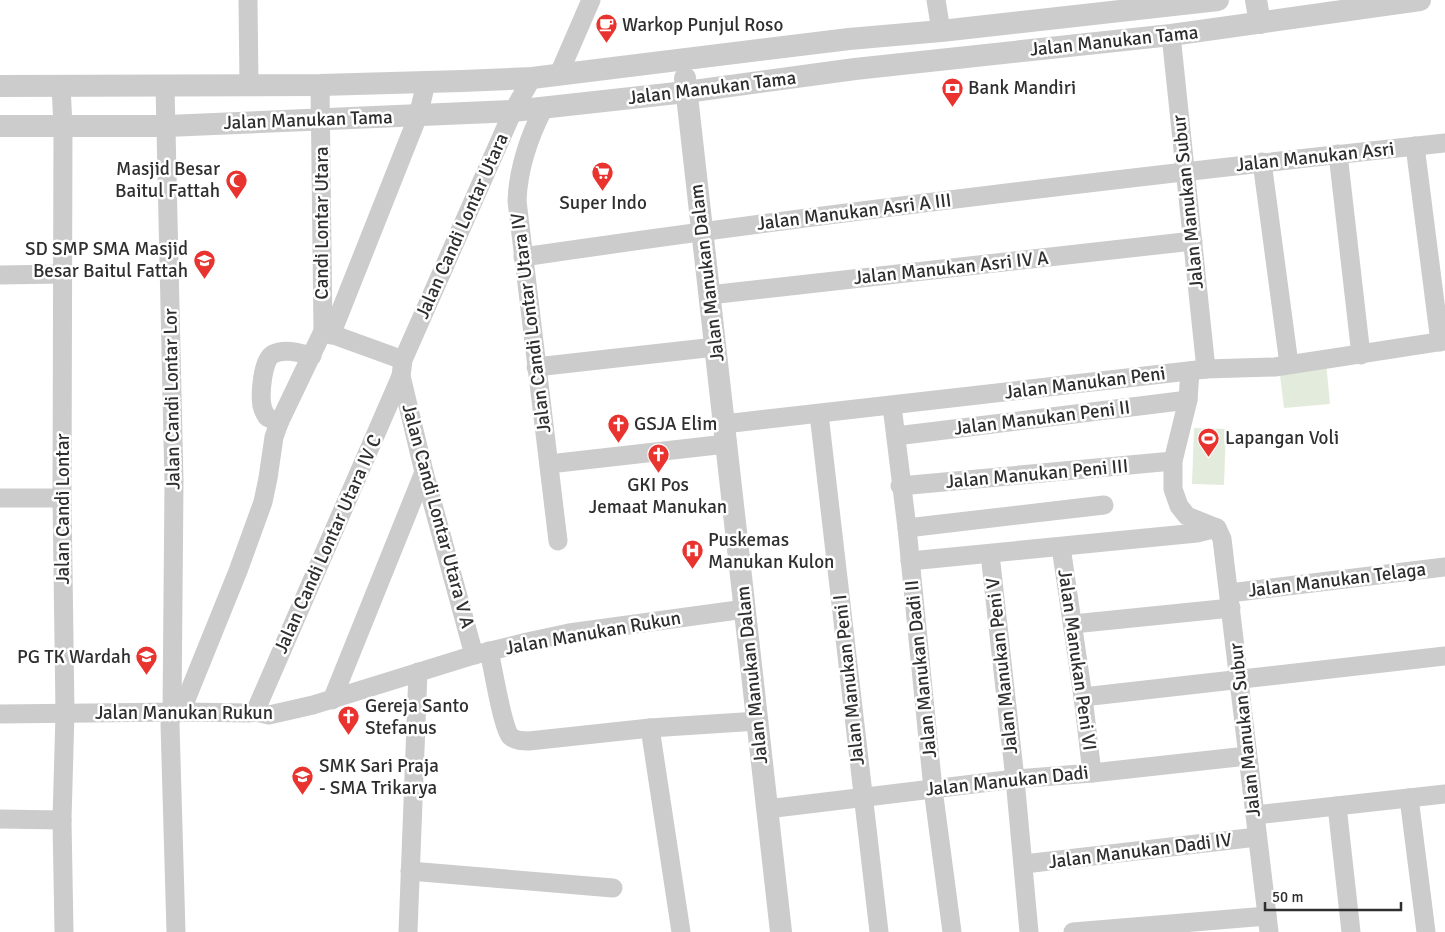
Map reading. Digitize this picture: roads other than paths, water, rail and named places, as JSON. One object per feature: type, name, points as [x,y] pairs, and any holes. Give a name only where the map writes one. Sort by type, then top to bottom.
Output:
[{"type":"street","points":[[248,0],[249,85]]},
{"type":"street","points":[[558,76],[591,0]]},
{"type":"street","points":[[936,0],[941,31]]},
{"type":"street","name":"Jalan Manukan Tama","points":[[0,86],[320,85],[532,78],[849,39],[941,31],[1218,0]]},
{"type":"street","points":[[1256,0],[1260,23]]},
{"type":"street","name":"Jalan Manukan Tama","points":[[0,126],[167,126],[513,111],[686,92],[855,69],[1171,35],[1412,1]]},
{"type":"street","name":"Jalan Manukan Subur","points":[[1171,35],[1192,240],[1198,370],[1188,400],[1173,461],[1173,489],[1180,506],[1187,516],[1217,528],[1222,539],[1268,924]]},
{"type":"street","points":[[849,39],[855,69]]},
{"type":"street","name":"Jalan Manukan Dalam","points":[[684,60],[686,92],[781,932]]},
{"type":"street","name":"Jalan Candi Lontar Utara","points":[[402,368],[513,111],[532,78]]},
{"type":"street","points":[[176,932],[170,724],[177,712],[238,571],[263,502],[274,437],[279,423],[312,356],[327,333],[418,116],[426,83]]},
{"type":"street","name":"Candi Lontar Utara","points":[[320,85],[327,333]]},
{"type":"street","name":"Jalan Candi Lontar","points":[[61,86],[63,126],[62,498],[65,714],[62,820],[64,932]]},
{"type":"street","name":"Jalan Candi Lontar Lor","points":[[165,86],[177,712]]},
{"type":"street","name":"Jalan Candi Lontar Utara IV","points":[[544,108],[530,138],[517,188],[518,219],[558,541]]},
{"type":"street","name":"Jalan Manukan Asri","points":[[1185,170],[1445,143]]},
{"type":"street","points":[[1415,146],[1442,342]]},
{"type":"street","points":[[1338,154],[1361,355]]},
{"type":"street","points":[[1262,162],[1289,364]]},
{"type":"street","name":"Jalan Manukan Asri A III","points":[[523,257],[702,231],[1185,170]]},
{"type":"street","name":"Jalan Manukan Asri IV A","points":[[709,295],[1192,240]]},
{"type":"street","points":[[0,275],[63,274]]},
{"type":"street","points":[[327,333],[402,368]]},
{"type":"street","name":"Jalan Manukan Peni","points":[[549,464],[725,434],[819,414],[1198,370],[1261,368],[1442,342]]},
{"type":"street","points":[[536,367],[715,347]]},
{"type":"street","points":[[279,423],[267,418],[262,407],[266,362],[272,354],[284,352],[312,356]]},
{"type":"street","name":"Jalan Candi Lontar Utara V A","points":[[402,368],[424,472],[510,736],[516,740],[529,741],[650,728]]},
{"type":"street","name":"Jalan Candi Lontar Utara IV C","points":[[255,712],[402,368]]},
{"type":"street","name":"Jalan Manukan Peni II","points":[[896,436],[1188,400]]},
{"type":"street","name":"Jalan Manukan Dadi II","points":[[892,406],[900,486],[907,528],[933,789],[952,932]]},
{"type":"street","name":"Jalan Manukan Peni I","points":[[819,414],[878,932]]},
{"type":"street","name":"Jalan Manukan Peni III","points":[[900,486],[1173,461]]},
{"type":"street","points":[[332,700],[424,472]]},
{"type":"street","points":[[0,498],[62,498]]},
{"type":"street","points":[[907,528],[1104,505]]},
{"type":"street","points":[[910,561],[1197,534],[1217,528]]},
{"type":"street","name":"Jalan Manukan Peni VI","points":[[1061,547],[1092,773]]},
{"type":"street","name":"Jalan Manukan Peni V","points":[[990,554],[1024,864],[1029,932]]},
{"type":"street","name":"Jalan Manukan Telaga","points":[[1073,624],[1445,567]]},
{"type":"street","name":"Jalan Manukan Rukun","points":[[0,714],[255,712],[268,715],[332,700],[482,653],[569,633],[745,609]]},
{"type":"street","points":[[1083,697],[1445,656]]},
{"type":"street","points":[[408,932],[418,672]]},
{"type":"street","points":[[681,932],[650,728],[758,721]]},
{"type":"street","name":"Jalan Manukan Dadi","points":[[767,809],[1015,779],[1092,773],[1247,756]]},
{"type":"street","points":[[1254,815],[1445,794]]},
{"type":"street","points":[[1409,798],[1426,932]]},
{"type":"street","points":[[1337,806],[1351,932]]},
{"type":"street","points":[[0,819],[62,820]]},
{"type":"street","name":"Jalan Manukan Dadi IV","points":[[1024,864],[1257,837]]},
{"type":"street","points":[[410,871],[613,888]]},
{"type":"street","points":[[1073,932],[1268,924]]},
{"type":"place","name":"Warkop Punjul Roso","points":[[606,44]]},
{"type":"place","name":"Bank Mandiri","points":[[952,107]]},
{"type":"place","name":"Super Indo","points":[[603,191]]},
{"type":"place","name":"Masjid Besar Baitul Fattah","points":[[236,199]]},
{"type":"place","name":"SD SMP SMA Masjid Besar Baitul Fattah","points":[[204,279]]},
{"type":"place","name":"GSJA Elim","points":[[618,443]]},
{"type":"place","name":"Lapangan Voli","points":[[1209,457]]},
{"type":"place","name":"GKI Pos Jemaat Manukan","points":[[658,473]]},
{"type":"place","name":"Puskemas Manukan Kulon","points":[[692,570]]},
{"type":"place","name":"PG TK Wardah","points":[[147,676]]},
{"type":"place","name":"Gereja Santo Stefanus","points":[[349,736]]},
{"type":"place","name":"SMK Sari Praja - SMA Trikarya","points":[[303,796]]}]
